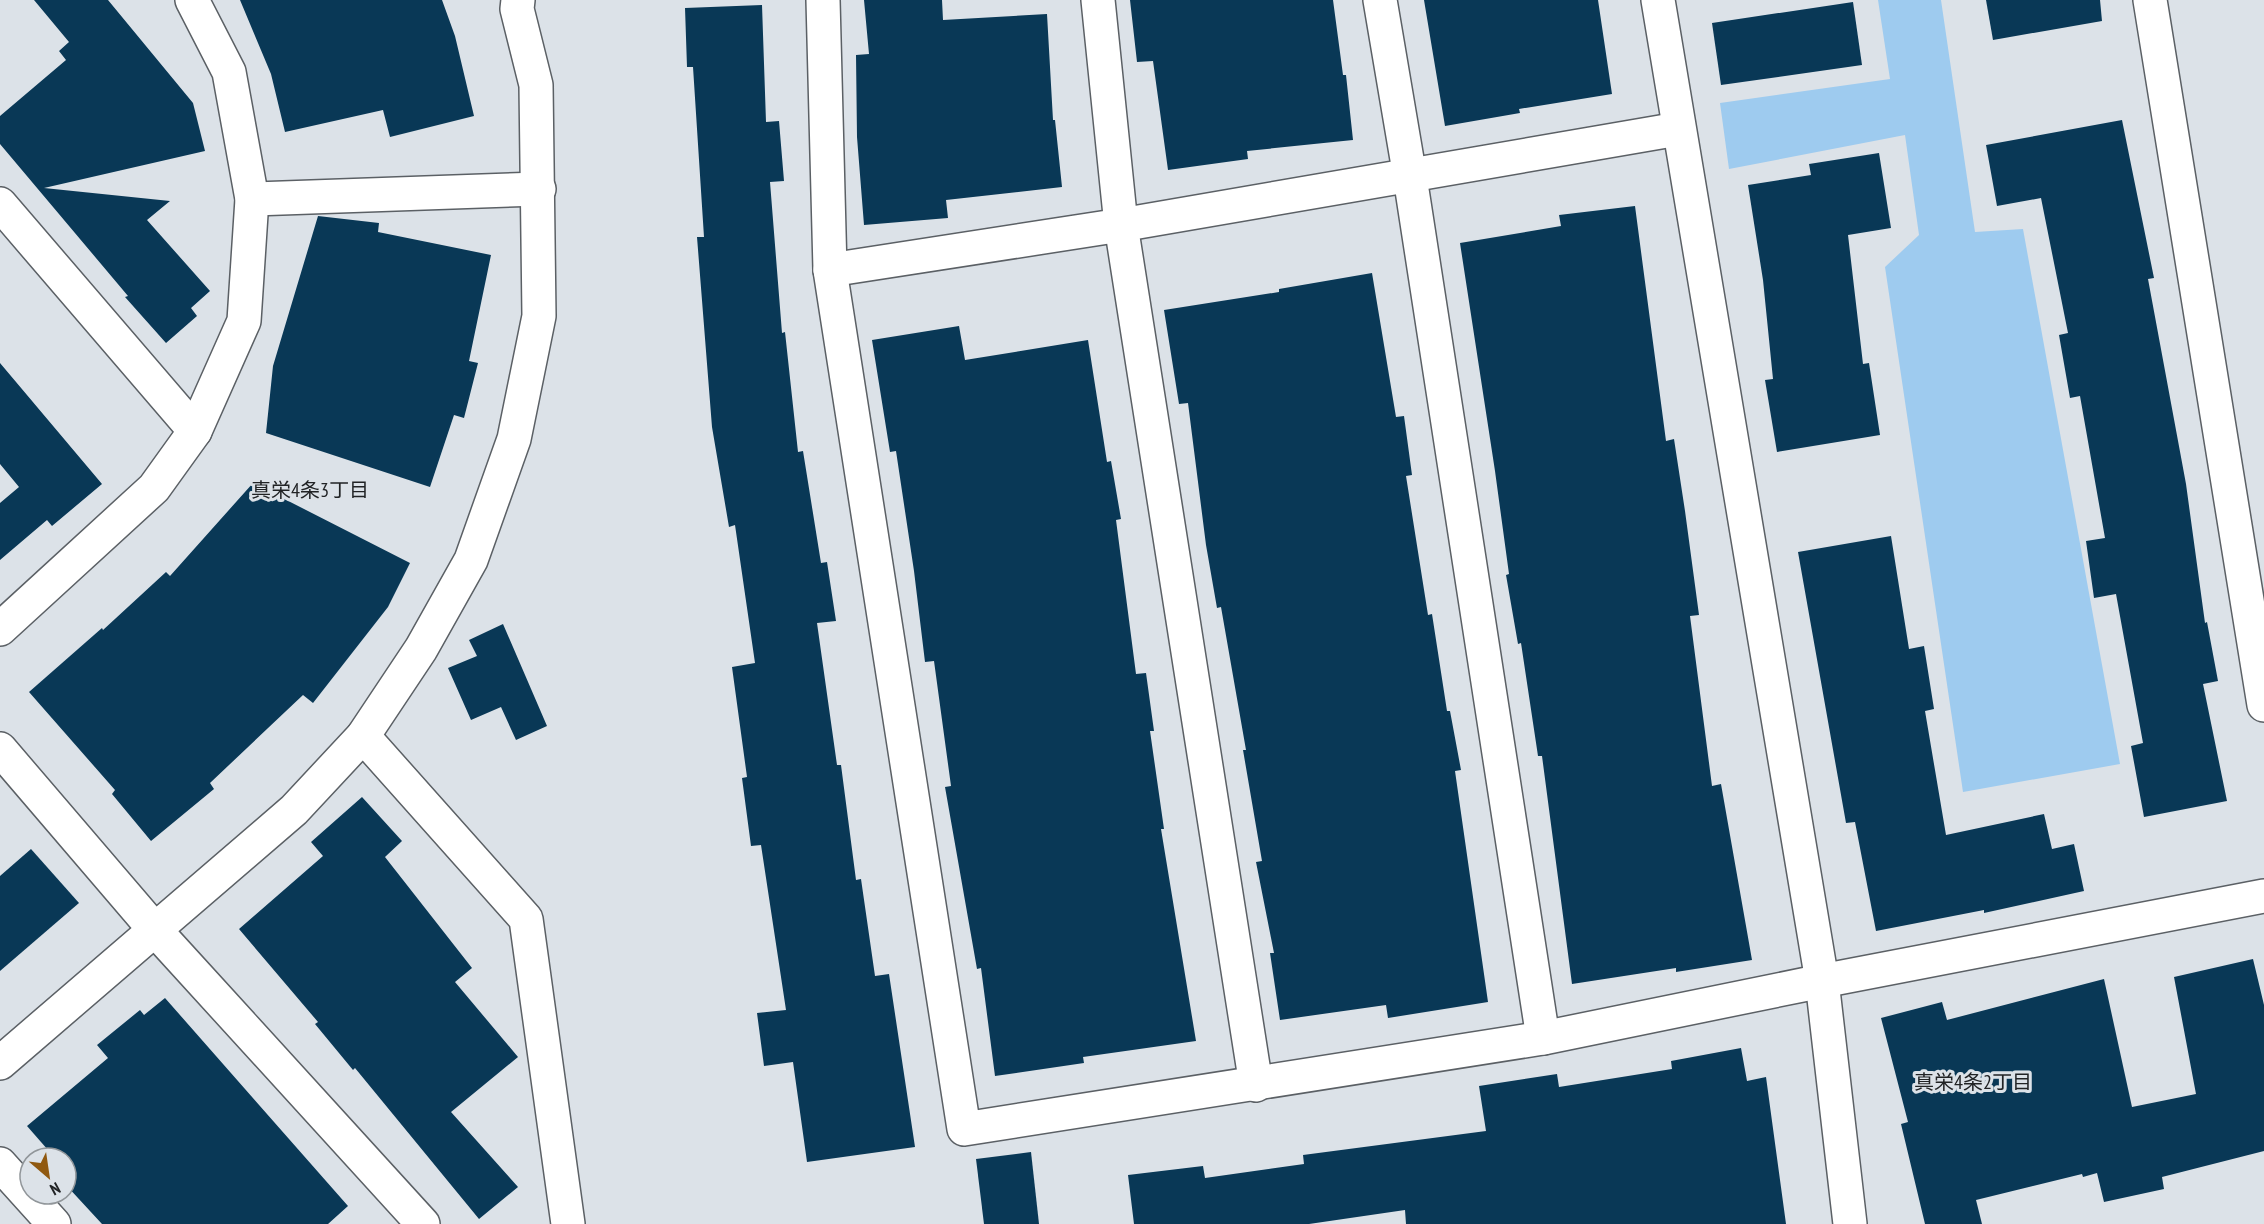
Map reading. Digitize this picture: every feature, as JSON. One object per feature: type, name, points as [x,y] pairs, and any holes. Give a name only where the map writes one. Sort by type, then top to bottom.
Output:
[{"type":"street","points":[[0,629],[154,488],[195,431],[244,321],[252,199],[228,72],[192,0]]},
{"type":"street","points":[[824,0],[830,270],[964,1129],[1256,1085],[1543,1038],[1822,981],[2264,896]]},
{"type":"street","points":[[1098,0],[1121,225],[1256,1085]]},
{"type":"street","points":[[1380,0],[1410,177],[1543,1038]]},
{"type":"street","points":[[1658,0],[1822,981],[1851,1224]]},
{"type":"street","points":[[2150,0],[2264,705]]},
{"type":"street","points":[[0,1063],[294,810],[363,736],[421,649],[471,560],[514,439],[538,316],[539,189],[536,85],[516,3]]},
{"type":"street","points":[[830,270],[1410,177],[1678,129]]},
{"type":"street","points":[[252,199],[539,189]]},
{"type":"street","points":[[0,204],[195,431]]},
{"type":"street","points":[[363,736],[526,919],[568,1224]]},
{"type":"street","points":[[0,749],[155,930],[423,1224]]},
{"type":"street","points":[[0,1164],[54,1224]]},
{"type":"shaded area","points":[[1878,0],[1941,0],[1975,232],[2023,229],[2120,764],[1963,792],[1885,267],[1919,235],[1905,135],[1729,169],[1720,103],[1890,79]]},
{"type":"building","points":[[34,0],[108,0],[193,103],[205,151],[44,188],[170,201],[147,220],[210,291],[191,308],[197,316],[166,343],[125,297],[128,296],[0,144],[0,116],[66,60],[59,51],[69,42]]},
{"type":"building","points":[[240,0],[442,0],[455,36],[474,116],[390,137],[383,110],[285,132],[271,74]]},
{"type":"building","points":[[864,0],[942,0],[943,20],[1047,14],[1053,120],[1055,120],[1062,187],[946,200],[948,218],[864,225],[857,137],[856,55],[869,54]]},
{"type":"building","points":[[1130,0],[1333,0],[1343,75],[1346,75],[1353,140],[1247,151],[1248,159],[1168,170],[1153,61],[1137,62]]},
{"type":"building","points":[[1424,0],[1598,0],[1612,94],[1519,109],[1520,113],[1445,126]]},
{"type":"building","points":[[1986,0],[2100,0],[2102,21],[1993,40]]},
{"type":"building","points":[[1853,2],[1862,65],[1721,85],[1712,23]]},
{"type":"building","points":[[762,5],[766,122],[779,121],[784,181],[770,182],[782,333],[785,332],[798,452],[803,451],[821,563],[827,562],[836,621],[817,623],[837,765],[841,765],[856,880],[861,879],[875,976],[889,974],[915,1147],[807,1162],[793,1062],[764,1066],[757,1013],[786,1010],[761,845],[751,846],[742,778],[747,777],[732,667],[755,663],[735,525],[729,527],[712,427],[697,237],[704,237],[693,67],[687,67],[685,8]]},
{"type":"building","points":[[2122,120],[2154,278],[2148,279],[2186,484],[2205,623],[2207,622],[2218,681],[2203,684],[2227,801],[2144,817],[2131,746],[2143,743],[2116,594],[2094,598],[2086,541],[2105,538],[2080,396],[2070,398],[2059,335],[2068,333],[2041,198],[1997,206],[1986,145]]},
{"type":"building","points":[[1879,153],[1891,228],[1848,235],[1863,364],[1869,363],[1880,435],[1777,452],[1765,380],[1773,379],[1763,280],[1748,185],[1811,175],[1809,164]]},
{"type":"building","points":[[1635,206],[1666,441],[1674,439],[1699,615],[1690,616],[1712,786],[1721,784],[1752,960],[1676,972],[1676,968],[1572,984],[1542,756],[1538,756],[1521,643],[1518,644],[1506,575],[1509,574],[1495,471],[1460,243],[1561,226],[1559,215]]},
{"type":"building","points":[[318,216],[379,223],[378,232],[491,255],[469,361],[478,363],[464,418],[454,415],[430,487],[266,433],[273,366]]},
{"type":"building","points":[[1372,273],[1396,417],[1404,416],[1412,475],[1406,476],[1428,615],[1432,614],[1447,711],[1450,711],[1461,770],[1455,771],[1488,1002],[1388,1018],[1386,1005],[1280,1020],[1270,953],[1274,953],[1256,862],[1262,861],[1243,750],[1246,750],[1221,607],[1217,608],[1206,545],[1188,403],[1179,404],[1164,310],[1279,292],[1279,289]]},
{"type":"building","points":[[959,326],[965,360],[1088,340],[1107,462],[1111,461],[1121,519],[1116,520],[1136,674],[1146,673],[1154,731],[1150,731],[1164,829],[1161,829],[1196,1041],[1083,1057],[1084,1063],[995,1076],[981,968],[977,969],[945,787],[951,786],[934,661],[925,662],[896,451],[890,452],[872,340]]},
{"type":"building","points":[[0,363],[102,484],[52,526],[47,520],[0,560],[0,503],[19,487],[0,464]]},
{"type":"building","points":[[253,483],[410,563],[388,607],[313,703],[303,695],[210,783],[214,789],[151,841],[112,794],[115,790],[29,692],[102,628],[103,630],[166,572],[170,576]]},
{"type":"building","points":[[1891,536],[1909,649],[1924,646],[1934,709],[1925,711],[1946,835],[2044,814],[2052,849],[2074,844],[2084,891],[1984,913],[1984,910],[1876,931],[1855,822],[1846,823],[1798,552]]},
{"type":"building","points":[[503,624],[547,726],[516,740],[501,707],[471,720],[448,668],[477,656],[469,640]]},
{"type":"building","points":[[362,797],[402,841],[385,857],[472,968],[455,982],[518,1057],[451,1112],[518,1187],[479,1219],[355,1068],[353,1070],[315,1024],[318,1022],[239,929],[323,856],[311,842]]},
{"type":"building","points":[[31,849],[79,903],[0,971],[0,876]]},
{"type":"building","points":[[2253,959],[2264,1005],[2264,1151],[2162,1177],[2164,1189],[2104,1202],[2097,1173],[2083,1177],[2082,1174],[1976,1200],[1982,1224],[1925,1224],[1901,1124],[1908,1122],[1881,1018],[1942,1002],[1947,1020],[2104,979],[2132,1107],[2196,1094],[2174,977]]},
{"type":"building","points":[[165,998],[348,1206],[328,1224],[102,1224],[78,1198],[78,1146],[44,1146],[27,1126],[108,1058],[97,1045],[140,1010],[144,1015]]},
{"type":"building","points":[[1741,1048],[1747,1081],[1766,1077],[1786,1224],[1406,1224],[1405,1210],[1309,1224],[1134,1224],[1128,1175],[1203,1166],[1205,1178],[1304,1164],[1303,1155],[1486,1131],[1479,1086],[1557,1074],[1559,1087],[1672,1069],[1671,1061]]},
{"type":"building","points":[[1031,1152],[1039,1224],[984,1224],[976,1159]]},
{"type":"district","name":"真栄4条3丁目","points":[[310,490]]},
{"type":"district","name":"真栄4条2丁目","points":[[1973,1082]]}]
